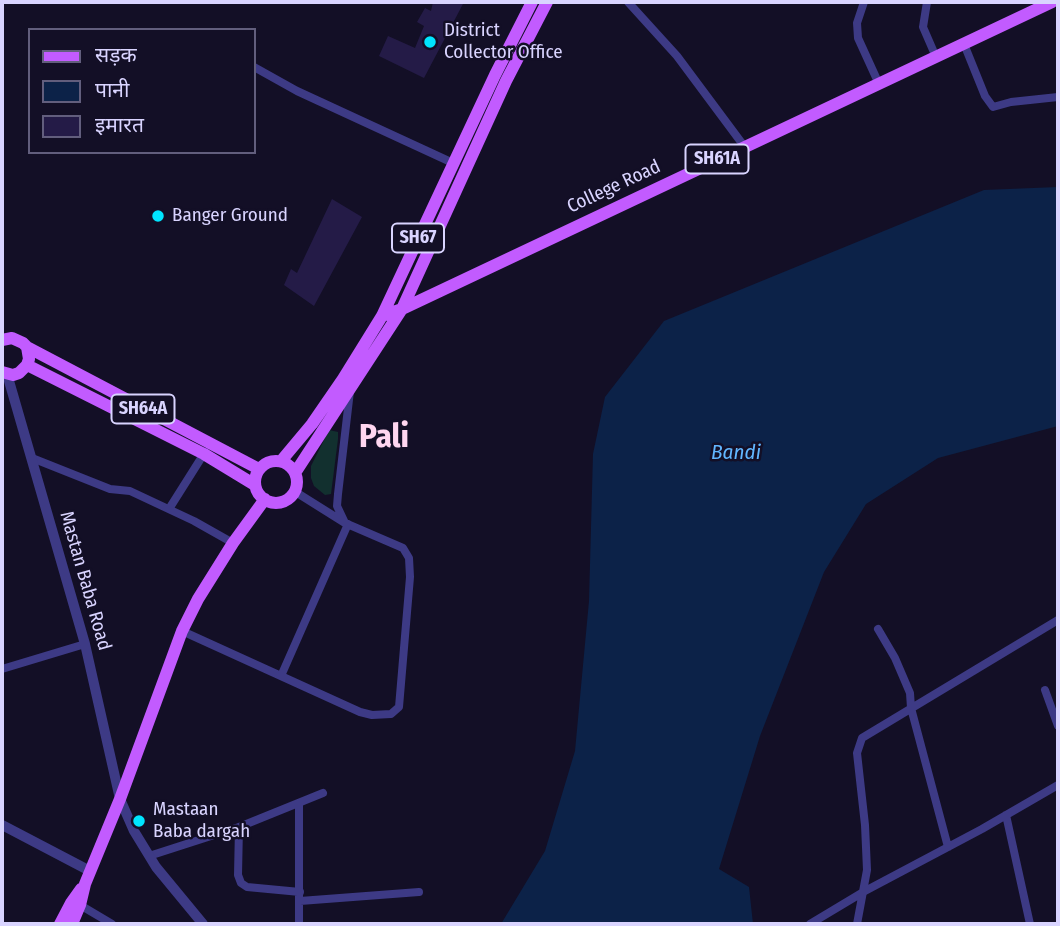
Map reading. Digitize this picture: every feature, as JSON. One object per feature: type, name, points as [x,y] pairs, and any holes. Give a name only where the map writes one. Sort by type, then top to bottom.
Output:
[{"type":"main road","name":"SH67","points":[[281,461],[312,424],[382,316],[532,2]]},
{"type":"main road","name":"SH67","points":[[295,473],[402,309],[506,81],[547,2]]},
{"type":"main road","name":"College Road","points":[[382,316],[402,309],[1052,2]]},
{"type":"main road","name":"SH64A","points":[[3,338],[18,339],[27,347],[206,449],[255,485]]},
{"type":"main road","points":[[4,373],[19,373],[27,365],[27,347]]},
{"type":"main road","name":"SH64A","points":[[27,365],[206,449],[259,469]]},
{"type":"main road","points":[[281,461],[291,467],[297,479],[294,492],[281,502],[265,499],[255,485],[259,469],[268,462],[281,461]]},
{"type":"main road","points":[[72,924],[182,631],[198,599],[233,543],[265,499]]},
{"type":"main road","points":[[61,924],[71,903],[85,884]]},
{"type":"street","points":[[628,2],[677,56],[744,146]]},
{"type":"street","points":[[863,2],[857,23],[858,37],[879,84]]},
{"type":"street","points":[[927,2],[923,27],[936,57]]},
{"type":"street","points":[[964,44],[992,107],[1058,97]]},
{"type":"street","points":[[256,68],[297,91],[453,163]]},
{"type":"street","name":"Mastan Baba Road","points":[[4,373],[32,458],[85,644],[120,799],[149,856],[204,924]]},
{"type":"street","points":[[346,523],[337,506],[350,389]]},
{"type":"street","points":[[170,509],[206,449]]},
{"type":"street","points":[[32,458],[110,489],[131,491],[233,543]]},
{"type":"street","points":[[182,631],[359,712],[372,715],[391,714],[399,707],[410,577],[409,558],[403,548],[346,523],[294,492]]},
{"type":"street","points":[[281,676],[346,523]]},
{"type":"street","points":[[857,924],[867,870],[857,748],[866,735],[1058,620]]},
{"type":"street","points":[[878,629],[905,678],[948,847]]},
{"type":"street","points":[[2,669],[85,644]]},
{"type":"street","points":[[1045,690],[1058,725]]},
{"type":"street","points":[[810,924],[864,891],[1058,785]]},
{"type":"street","points":[[149,856],[239,827],[323,793]]},
{"type":"street","points":[[299,803],[299,924]]},
{"type":"street","points":[[1006,815],[1030,924]]},
{"type":"street","points":[[2,825],[90,871]]},
{"type":"street","points":[[239,827],[238,875],[241,883],[247,887],[300,897],[419,892]]},
{"type":"street","points":[[80,905],[112,924]]},
{"type":"green space","points":[[329,430],[338,432],[338,439],[331,494],[325,495],[314,486],[311,466]]},
{"type":"water","name":"Bandi","points":[[1058,187],[1058,426],[938,458],[866,504],[824,572],[760,736],[719,869],[749,887],[753,924],[501,924],[545,851],[575,751],[589,601],[593,454],[605,397],[664,321],[984,190]]},
{"type":"building","name":"District Collector Office","points":[[433,2],[464,2],[424,78],[379,56],[388,36],[415,48],[424,26],[417,22],[425,8],[431,11]]},
{"type":"building","points":[[332,199],[362,217],[314,306],[284,285],[291,269],[297,273]]},
{"type":"place","name":"District Collector Office","points":[[430,42]]},
{"type":"place","name":"Banger Ground","points":[[158,216]]},
{"type":"place","name":"Mastaan Baba dargah","points":[[139,821]]},
{"type":"district","name":"Pali","points":[[384,438]]}]
